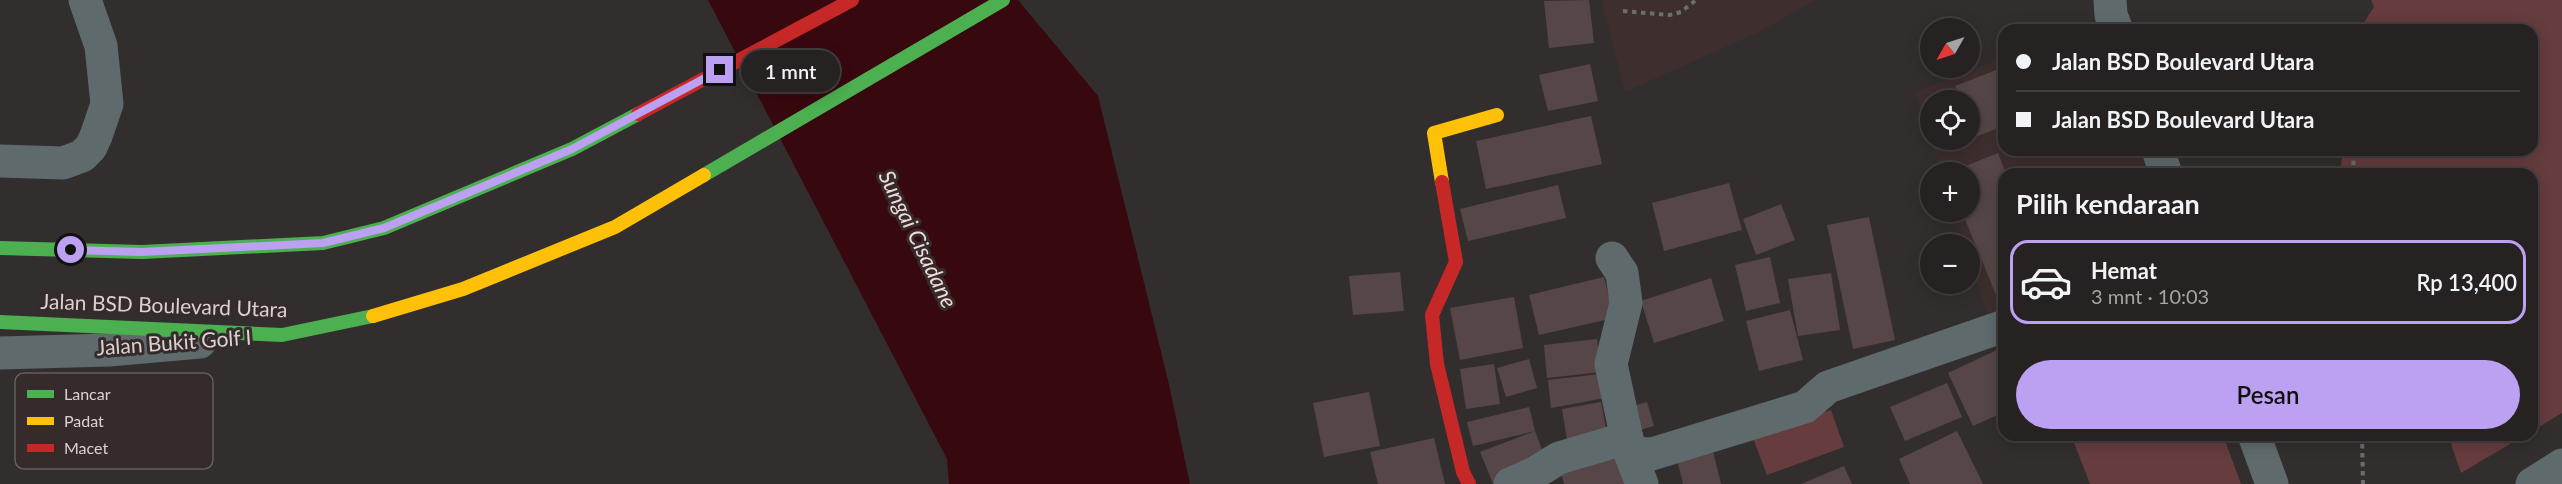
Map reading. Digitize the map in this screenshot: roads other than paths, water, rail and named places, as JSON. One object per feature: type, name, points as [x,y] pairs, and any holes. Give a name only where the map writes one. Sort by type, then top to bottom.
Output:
[{"type":"main road","points":[[0,248],[142,252],[323,243],[384,228],[572,149],[852,0]]},
{"type":"main road","name":"Jalan BSD Boulevard Utara","points":[[0,322],[282,334],[370,317],[463,290],[615,227],[1004,0]]},
{"type":"main road","points":[[1469,484],[1463,472],[1437,364],[1432,315],[1456,262],[1434,133],[1497,115]]},
{"type":"street","points":[[0,161],[63,163],[82,156],[94,141],[107,104],[101,46],[85,0]]},
{"type":"street","points":[[2110,0],[2111,15],[2115,24]]},
{"type":"street","points":[[1612,258],[1622,273],[1626,303],[1611,364],[1629,445],[1642,484]]},
{"type":"street","points":[[1510,484],[1533,474],[1559,458],[1629,445],[1652,454],[1805,407],[1828,387],[1998,328]]},
{"type":"street","name":"Jalan Bukit Golf I","points":[[0,353],[109,350],[282,334]]},
{"type":"street","name":"Jalan Bukit Golf I","points":[[0,377],[65,350]]},
{"type":"street","points":[[2256,441],[2272,484]]},
{"type":"street","points":[[2532,484],[2562,465]]},
{"type":"water","name":"Sungai Cisadane","points":[[708,0],[1018,0],[1098,96],[1168,380],[1190,484],[949,484],[947,459]]}]
